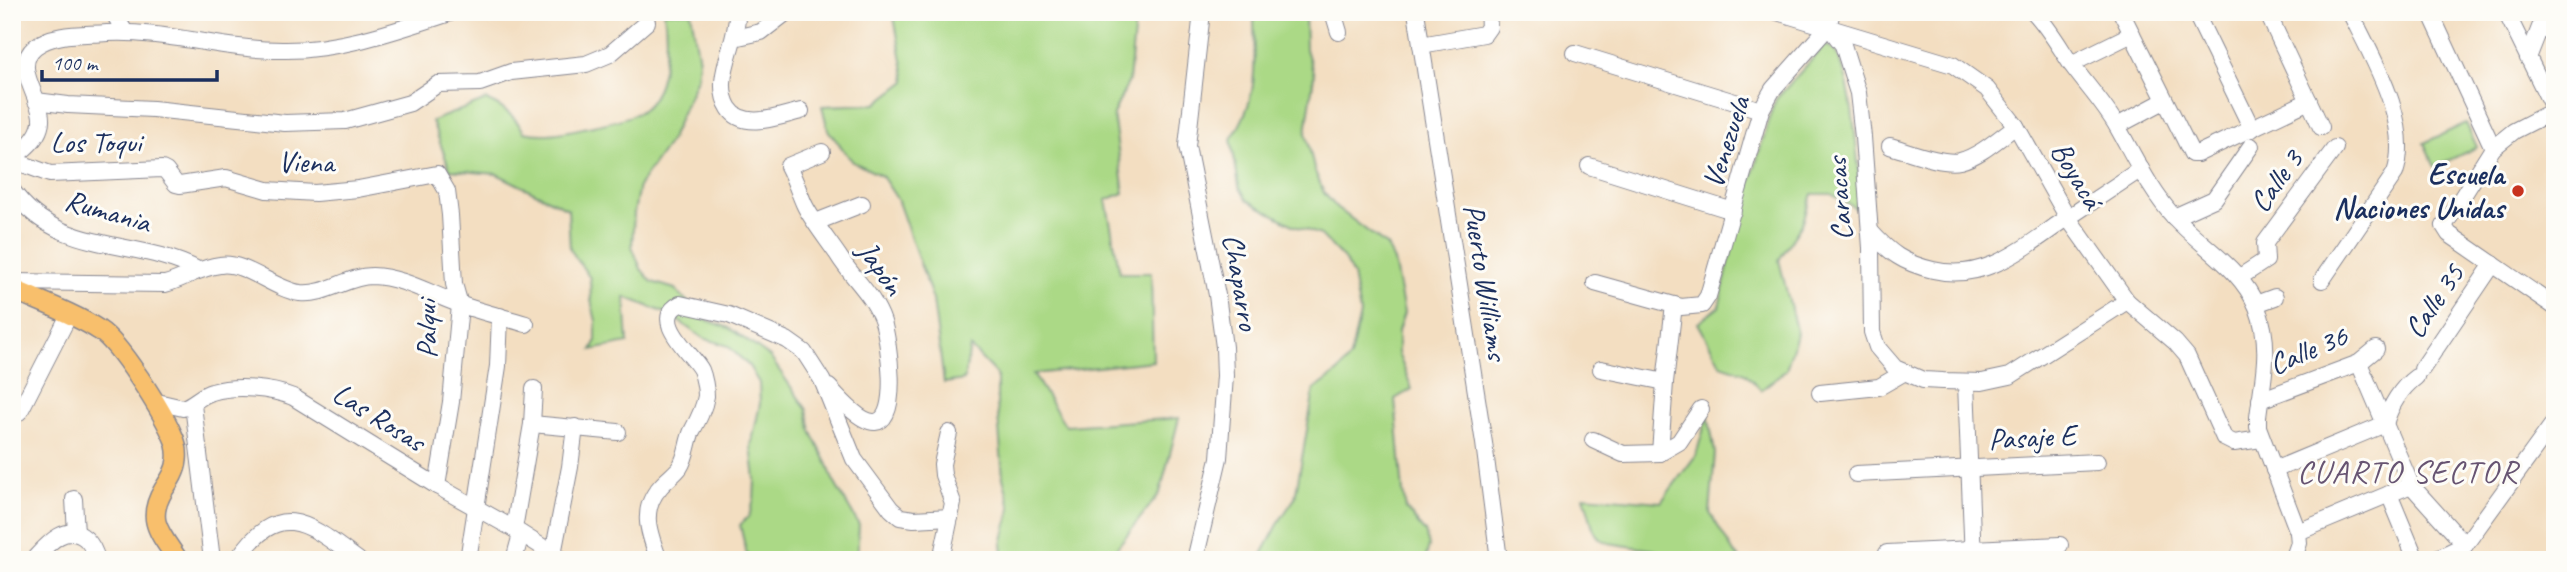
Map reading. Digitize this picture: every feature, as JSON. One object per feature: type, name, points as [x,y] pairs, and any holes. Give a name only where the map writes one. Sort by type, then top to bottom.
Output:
[{"type":"main road","points":[[12,289],[99,329],[112,339],[153,401],[177,446],[174,470],[153,514],[159,530],[178,560]]},
{"type":"street","points":[[113,12],[125,32]]},
{"type":"street","points":[[12,160],[25,148],[40,127],[42,117],[26,72],[30,52],[36,46],[61,37],[125,32],[291,50],[346,42],[453,12]]},
{"type":"street","points":[[737,12],[723,91],[725,101],[734,114],[751,120],[801,111]]},
{"type":"street","points":[[734,38],[761,32],[787,12]]},
{"type":"street","name":"Chaparro","points":[[1195,560],[1219,458],[1225,376],[1217,295],[1187,146],[1188,116],[1202,12]]},
{"type":"street","points":[[1333,12],[1339,33]]},
{"type":"street","name":"Puerto Williams","points":[[1416,12],[1484,443],[1499,560]]},
{"type":"street","points":[[1421,45],[1484,34],[1489,27],[1488,12]]},
{"type":"street","name":"Boyacá","points":[[1777,12],[1830,20],[1953,65],[1987,89],[2016,126],[2068,218],[2127,301],[2175,342],[2187,356],[2224,438],[2234,443],[2261,439]]},
{"type":"street","points":[[2034,12],[2048,19],[2071,64],[2116,126],[2174,217],[2240,277],[2256,304],[2264,329],[2267,352],[2258,417],[2261,439],[2298,532],[2299,542],[2293,560]]},
{"type":"street","points":[[2121,12],[2192,154],[2309,101]]},
{"type":"street","points":[[2195,12],[2252,129]]},
{"type":"street","points":[[2267,12],[2321,127]]},
{"type":"street","points":[[2322,280],[2395,173],[2400,156],[2397,127],[2387,90],[2350,12]]},
{"type":"street","points":[[2430,12],[2493,148]]},
{"type":"street","points":[[2506,12],[2554,110],[2514,131],[2493,148],[2445,223],[2445,228],[2449,234],[2555,307]]},
{"type":"street","points":[[2528,58],[2546,12]]},
{"type":"street","name":"Venezuela","points":[[1674,305],[1690,308],[1702,305],[1708,296],[1761,110],[1773,89],[1830,20]]},
{"type":"street","name":"Caracas","points":[[1830,20],[1843,45],[1858,93],[1870,231],[1872,332],[1877,347],[1900,370]]},
{"type":"street","points":[[36,101],[153,108],[285,123],[323,123],[365,117],[410,103],[438,84],[480,83],[511,72],[586,64],[610,54],[647,22]]},
{"type":"street","points":[[2071,64],[2132,34]]},
{"type":"street","points":[[1575,53],[1761,110]]},
{"type":"street","points":[[2116,126],[2164,101]]},
{"type":"street","points":[[1890,146],[1945,160],[1961,161],[2016,126]]},
{"type":"street","points":[[2174,217],[2214,199],[2251,146]]},
{"type":"street","name":"Calle 3","points":[[2240,277],[2266,260],[2265,243],[2335,148]]},
{"type":"street","name":"Japón","points":[[822,152],[788,166],[805,205],[842,262],[873,300],[882,320],[891,366],[888,412],[875,422],[868,419],[847,406],[822,380]]},
{"type":"street","name":"Los Toqui","points":[[12,160],[50,174],[162,169],[176,184]]},
{"type":"street","points":[[1589,166],[1734,211]]},
{"type":"street","points":[[1870,231],[1895,256],[1928,269],[1955,274],[1988,268],[2009,258],[2141,169]]},
{"type":"street","name":"Viena","points":[[176,184],[226,178],[267,190],[315,193],[358,189],[436,174]]},
{"type":"street","name":"Palqui","points":[[436,174],[447,191],[454,284],[460,304],[451,402],[437,486]]},
{"type":"street","name":"Rumania","points":[[12,190],[28,210],[48,225],[68,234],[98,243],[178,259],[198,270]]},
{"type":"street","points":[[816,222],[862,204]]},
{"type":"street","points":[[12,282],[165,284],[221,264],[233,265],[284,289],[311,293],[368,276],[382,277],[396,279],[460,304],[526,324]]},
{"type":"street","name":"Calle 35","points":[[2385,424],[2389,410],[2408,383],[2419,373],[2493,264]]},
{"type":"street","points":[[1595,283],[1674,305],[1665,382],[1661,453]]},
{"type":"street","points":[[2256,304],[2275,297]]},
{"type":"street","points":[[1820,393],[1879,387],[1900,370],[1923,380],[1966,383],[2010,376],[2127,301]]},
{"type":"street","points":[[659,560],[649,534],[647,511],[659,488],[682,463],[700,417],[706,391],[701,369],[674,335],[669,320],[675,307],[687,305],[729,315],[787,340],[804,352],[822,380],[853,459],[891,509],[900,517],[914,519],[950,517]]},
{"type":"street","points":[[12,418],[20,411],[69,315]]},
{"type":"street","points":[[468,560],[498,366],[500,316]]},
{"type":"street","name":"Calle 36","points":[[2260,400],[2359,363],[2376,349]]},
{"type":"street","points":[[2359,363],[2411,485],[2465,545]]},
{"type":"street","points":[[1601,369],[1665,382]]},
{"type":"street","points":[[1966,383],[1973,554]]},
{"type":"street","points":[[514,560],[534,389]]},
{"type":"street","name":"Las Rosas","points":[[153,401],[175,407],[193,405],[213,391],[280,391],[318,410],[437,486],[518,531],[558,557]]},
{"type":"street","points":[[193,405],[212,560]]},
{"type":"street","points":[[1593,440],[1623,454],[1661,453],[1679,442],[1701,409]]},
{"type":"street","points":[[2433,560],[2465,545],[2555,421]]},
{"type":"street","points":[[532,424],[618,432]]},
{"type":"street","points":[[2274,470],[2385,424]]},
{"type":"street","points":[[558,557],[575,427]]},
{"type":"street","points":[[941,560],[953,496],[943,475],[942,464],[949,433]]},
{"type":"street","name":"Pasaje E","points":[[1856,474],[2097,462]]},
{"type":"street","points":[[2298,532],[2411,485]]},
{"type":"street","points":[[2389,494],[2413,552]]},
{"type":"street","points":[[74,499],[76,533]]},
{"type":"street","points":[[237,560],[258,532],[285,521],[307,526],[358,560]]},
{"type":"street","points":[[33,560],[47,544],[67,532],[85,538],[95,551],[97,560]]},
{"type":"street","points":[[1887,553],[1973,554],[2060,545]]},
{"type":"green space","points":[[664,12],[691,12],[699,61],[697,78],[670,141],[639,185],[632,246],[641,269],[652,282],[675,289],[704,319],[729,328],[770,357],[807,410],[811,431],[833,480],[859,525],[857,560],[754,560],[747,555],[740,525],[749,516],[754,500],[755,479],[751,446],[760,404],[759,383],[749,366],[728,346],[703,338],[668,314],[625,297],[628,343],[592,350],[596,342],[596,321],[590,278],[570,249],[568,209],[497,174],[450,170],[432,121],[486,100],[508,113],[524,132],[532,133],[563,132],[633,115],[648,104],[660,81],[666,37]]},
{"type":"green space","points":[[893,12],[1136,12],[1129,81],[1113,114],[1124,193],[1106,200],[1120,273],[1151,273],[1153,361],[1033,374],[1066,426],[1179,418],[1160,493],[1107,560],[1004,560],[1002,544],[1011,508],[1003,478],[997,375],[970,347],[964,380],[944,383],[933,300],[897,199],[882,176],[853,162],[828,130],[822,106],[876,104],[906,81]]},
{"type":"green space","points":[[1254,12],[1305,12],[1306,49],[1314,75],[1306,133],[1314,169],[1324,193],[1336,207],[1387,246],[1394,261],[1404,313],[1398,331],[1398,353],[1412,389],[1395,399],[1403,492],[1406,509],[1425,532],[1429,546],[1425,560],[1259,560],[1295,498],[1314,390],[1338,372],[1350,357],[1360,314],[1353,275],[1344,259],[1321,235],[1293,225],[1247,200],[1239,186],[1231,139],[1247,109],[1254,78]]},
{"type":"green space","points":[[1825,45],[1834,50],[1841,62],[1851,102],[1862,212],[1831,194],[1812,194],[1802,224],[1779,260],[1797,334],[1786,370],[1761,390],[1745,373],[1721,365],[1698,323],[1719,307],[1736,231],[1776,99]]},
{"type":"green space","points":[[2466,123],[2477,147],[2435,167],[2424,143]]},
{"type":"green space","points":[[1708,414],[1715,453],[1710,513],[1741,560],[1680,560],[1654,550],[1608,543],[1600,539],[1594,531],[1584,496],[1661,502],[1696,455]]},
{"type":"place","name":"Escuela Naciones Unidas","points":[[2518,191]]},
{"type":"district","name":"CUARTO SECTOR","points":[[2408,471]]}]
